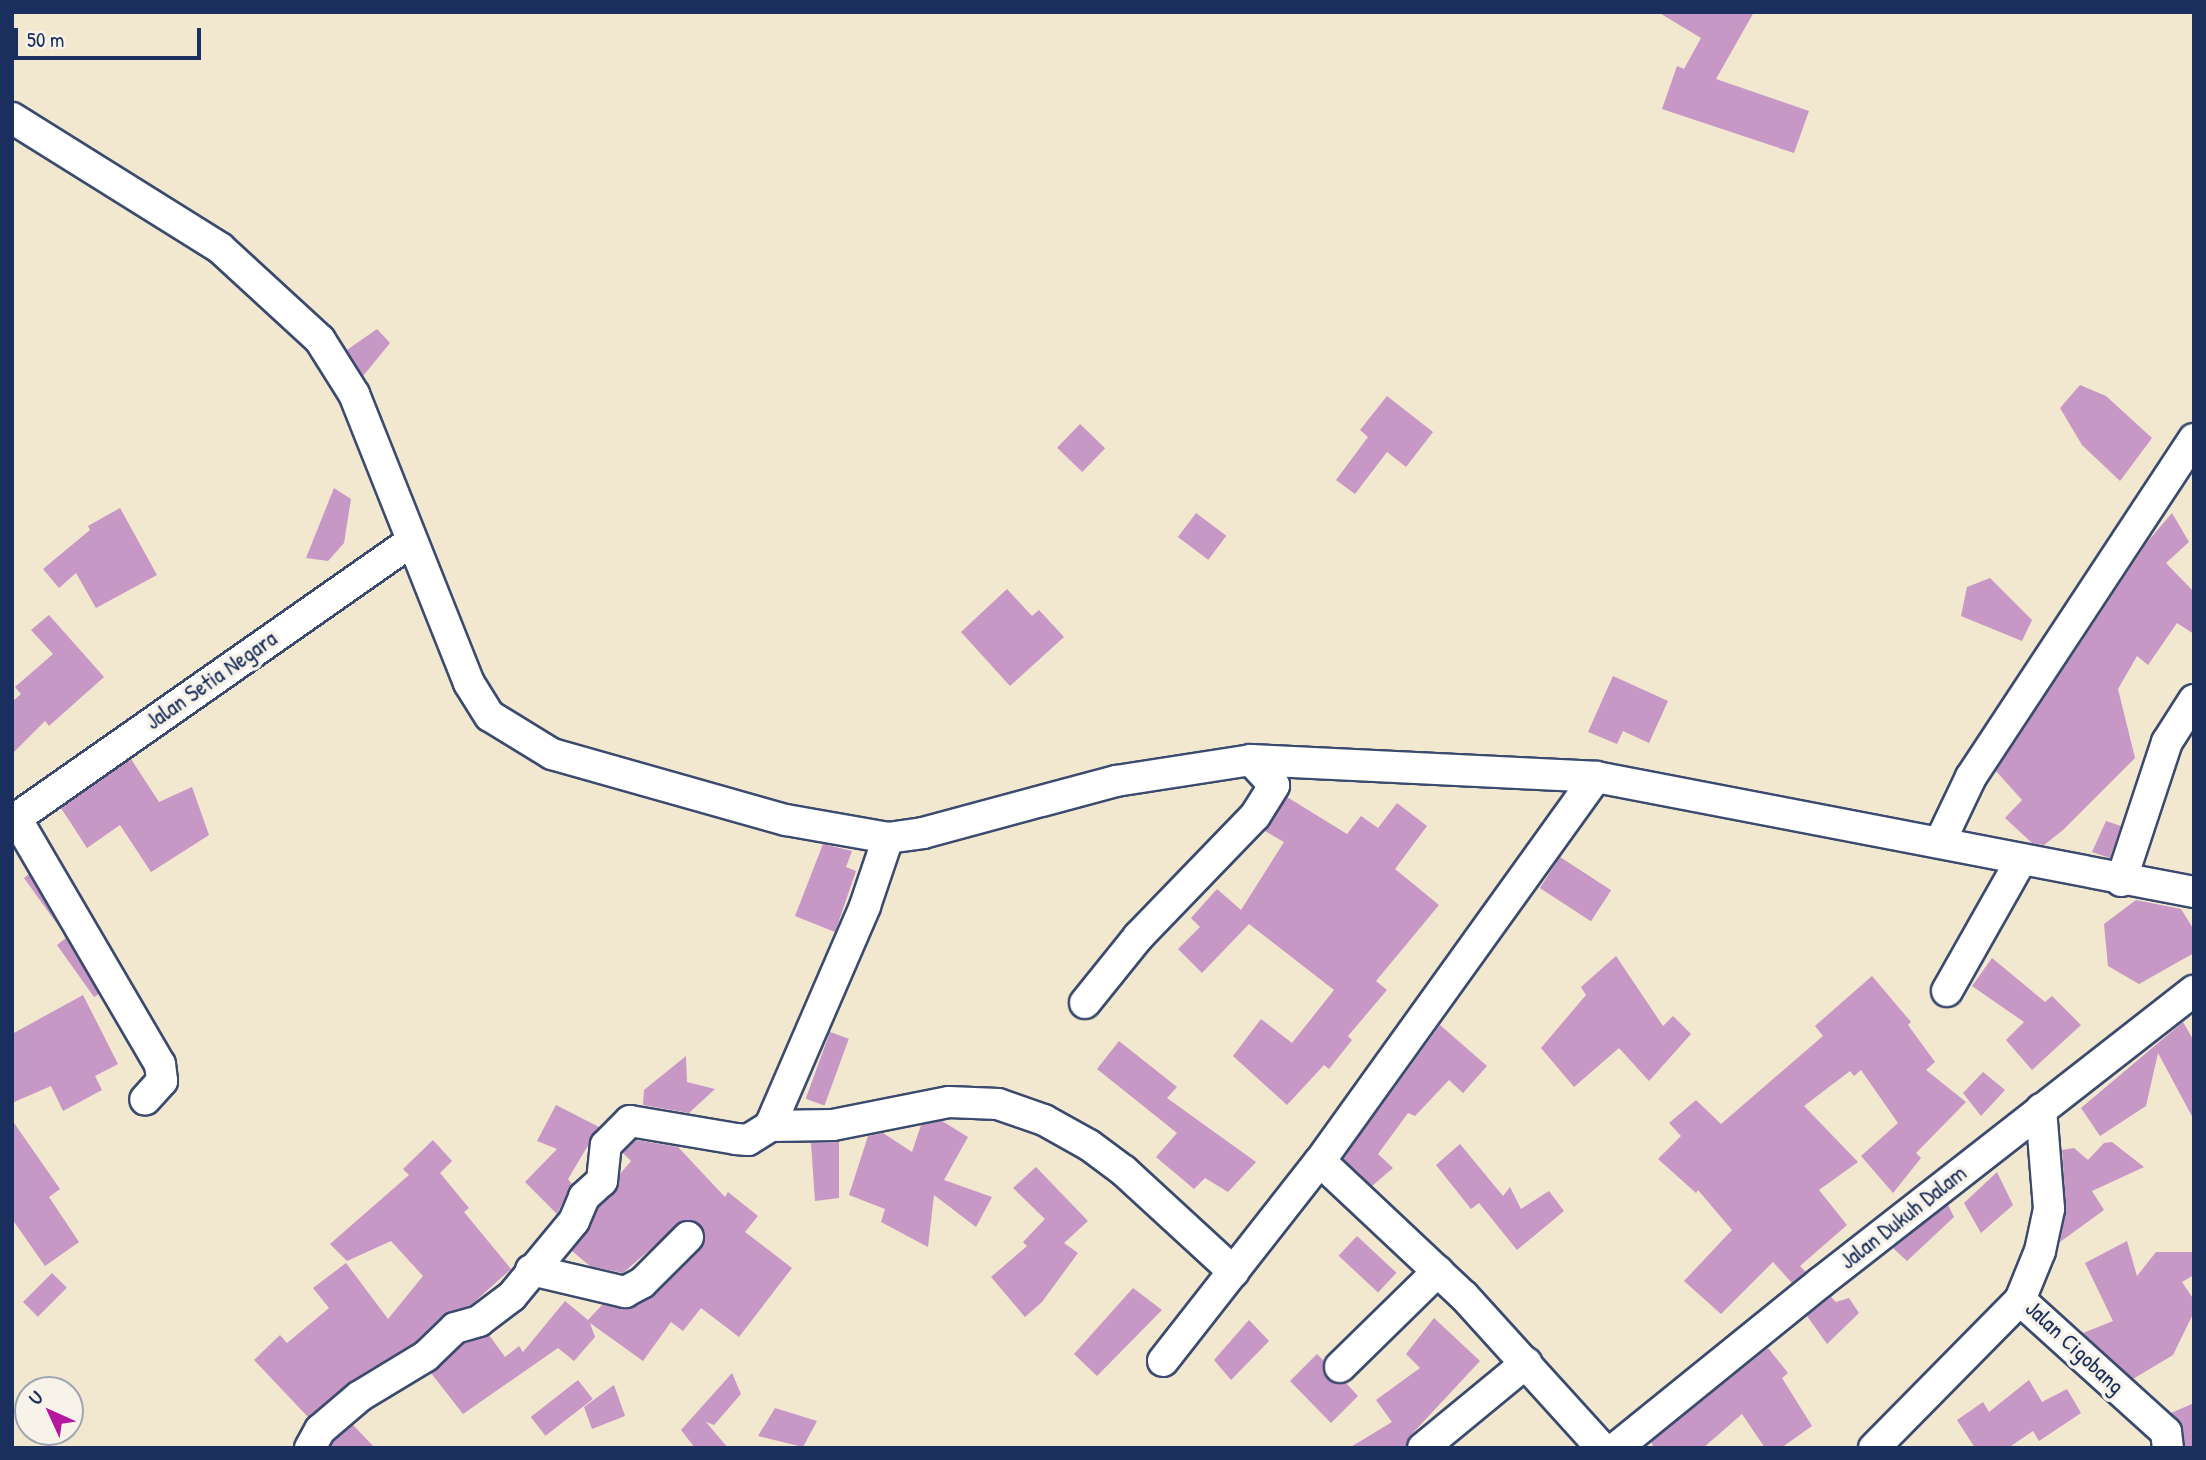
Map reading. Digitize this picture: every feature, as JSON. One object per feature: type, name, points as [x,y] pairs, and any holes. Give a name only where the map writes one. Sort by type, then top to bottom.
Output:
[{"type":"street","points":[[12,118],[220,248],[320,340],[354,394],[469,683],[489,716],[526,742],[580,763],[786,820],[888,838],[923,833],[1116,781],[1251,760],[1596,777],[1940,842],[2121,881],[2194,892]]},
{"type":"street","points":[[1940,842],[1971,777],[2194,439]]},
{"type":"street","name":"Jalan Setia Negara","points":[[14,820],[411,542]]},
{"type":"street","points":[[2121,881],[2167,742],[2194,700]]},
{"type":"street","points":[[1085,1003],[1162,910],[1255,816],[1274,786],[1251,760]]},
{"type":"street","points":[[1163,1361],[1320,1161],[1596,777]]},
{"type":"street","points":[[14,820],[164,1073],[158,1088],[145,1100]]},
{"type":"street","points":[[770,1126],[865,906],[888,838]]},
{"type":"street","points":[[1947,991],[2021,860]]},
{"type":"street","name":"Jalan Dukuh Dalam","points":[[1616,1448],[2040,1109],[2194,991]]},
{"type":"street","points":[[310,1448],[320,1430],[360,1396],[426,1356],[455,1328],[479,1321],[512,1296],[574,1221],[584,1197],[602,1181],[606,1144],[630,1121],[748,1140],[770,1126],[833,1125],[949,1102],[998,1104],[1044,1120],[1089,1145],[1124,1171],[1234,1272]]},
{"type":"street","name":"Jalan Cigobang","points":[[2040,1109],[2049,1209],[2040,1251],[2020,1300],[2166,1432],[2168,1448]]},
{"type":"street","points":[[1320,1161],[1438,1271],[1602,1448]]},
{"type":"street","points":[[531,1270],[625,1292],[642,1283],[688,1237]]},
{"type":"street","points":[[1340,1367],[1438,1271]]},
{"type":"street","points":[[1874,1448],[2020,1300]]},
{"type":"street","points":[[1436,1444],[1526,1363]]},
{"type":"building","points":[[1658,12],[1754,12],[1716,79],[1809,111],[1794,153],[1662,109],[1677,66],[1684,69],[1701,38]]},
{"type":"building","points":[[377,329],[390,343],[363,376],[347,350]]},
{"type":"building","points":[[2080,385],[2106,396],[2152,438],[2120,481],[2082,445],[2060,408]]},
{"type":"building","points":[[1387,396],[1433,432],[1406,467],[1387,452],[1355,494],[1336,480],[1368,437],[1360,430]]},
{"type":"building","points":[[1080,424],[1105,448],[1082,472],[1057,448]]},
{"type":"building","points":[[334,488],[351,499],[344,543],[328,561],[306,558]]},
{"type":"building","points":[[120,508],[157,575],[96,608],[76,573],[59,588],[43,569],[90,530],[88,526]]},
{"type":"building","points":[[1196,513],[1226,536],[1208,560],[1178,537]]},
{"type":"building","points":[[2172,513],[2189,542],[2166,563],[2194,592],[2194,634],[2177,623],[2148,665],[2137,656],[2118,689],[2135,758],[2063,830],[2044,845],[2032,843],[2005,818],[2022,800],[1996,771],[2148,541]]},
{"type":"building","points":[[1990,578],[2032,620],[2022,641],[1961,616],[1967,587]]},
{"type":"building","points":[[1007,589],[1032,616],[1039,610],[1064,637],[1010,686],[961,632]]},
{"type":"building","points":[[49,615],[104,677],[49,726],[45,721],[12,754],[12,702],[21,694],[15,687],[53,654],[31,630]]},
{"type":"building","points":[[1613,676],[1668,701],[1649,743],[1623,731],[1617,744],[1588,732]]},
{"type":"building","points":[[131,759],[159,802],[192,787],[209,835],[151,872],[120,825],[87,848],[61,808]]},
{"type":"building","points":[[1287,797],[1347,834],[1361,816],[1378,828],[1397,803],[1427,826],[1395,869],[1439,905],[1376,981],[1387,990],[1348,1036],[1352,1040],[1329,1069],[1324,1065],[1287,1105],[1233,1056],[1261,1019],[1292,1043],[1334,990],[1249,924],[1202,973],[1178,949],[1200,927],[1191,918],[1217,889],[1241,910],[1284,842],[1265,831]]},
{"type":"building","points":[[2106,821],[2121,826],[2110,858],[2092,852]]},
{"type":"building","points":[[823,844],[852,851],[846,867],[856,871],[835,932],[795,916]]},
{"type":"building","points":[[1560,857],[1611,890],[1591,921],[1540,888]]},
{"type":"building","points":[[29,874],[60,928],[24,878]]},
{"type":"building","points":[[2136,900],[2181,909],[2194,930],[2194,953],[2139,984],[2108,966],[2104,924]]},
{"type":"building","points":[[66,938],[99,994],[94,997],[57,945]]},
{"type":"building","points":[[1616,956],[1663,1026],[1673,1016],[1691,1034],[1649,1081],[1619,1048],[1574,1087],[1541,1048],[1586,995],[1581,987]]},
{"type":"building","points":[[1992,958],[2045,1002],[2052,996],[2081,1025],[2032,1070],[2006,1040],[2024,1022],[1972,986]]},
{"type":"building","points":[[1872,976],[1911,1022],[1908,1025],[1935,1062],[1926,1070],[1966,1102],[1916,1153],[1921,1158],[1893,1193],[1861,1156],[1898,1123],[1861,1070],[1854,1076],[1850,1071],[1804,1106],[1858,1162],[1819,1190],[1847,1225],[1800,1266],[1806,1272],[1792,1283],[1773,1262],[1721,1314],[1684,1281],[1732,1230],[1698,1190],[1696,1193],[1658,1159],[1681,1136],[1669,1123],[1696,1100],[1721,1124],[1823,1036],[1815,1026]]},
{"type":"building","points":[[83,995],[118,1064],[95,1076],[102,1090],[63,1111],[51,1086],[12,1103],[12,1034]]},
{"type":"building","points":[[2183,1022],[2194,1041],[2194,1120],[2158,1053],[2146,1106],[2100,1136],[2081,1108]]},
{"type":"building","points":[[1440,1025],[1487,1066],[1463,1093],[1449,1080],[1415,1116],[1408,1113],[1378,1154],[1393,1168],[1372,1186],[1343,1159]]},
{"type":"building","points":[[830,1032],[849,1039],[825,1106],[806,1099]]},
{"type":"building","points":[[1119,1041],[1177,1087],[1167,1098],[1256,1162],[1228,1192],[1205,1178],[1194,1189],[1156,1157],[1177,1133],[1097,1069]]},
{"type":"building","points":[[686,1056],[687,1082],[715,1089],[689,1113],[643,1105],[644,1090]]},
{"type":"building","points":[[1983,1072],[2005,1090],[1981,1116],[1963,1093]]},
{"type":"building","points":[[556,1105],[599,1127],[568,1179],[572,1184],[557,1214],[525,1182],[557,1149],[537,1141]]},
{"type":"building","points":[[12,1120],[60,1189],[49,1197],[79,1242],[45,1266],[12,1219]]},
{"type":"building","points":[[942,1121],[968,1137],[944,1180],[992,1197],[976,1227],[934,1195],[928,1247],[881,1222],[885,1209],[849,1195],[868,1136],[883,1133],[912,1152],[921,1125]]},
{"type":"building","points":[[433,1140],[452,1161],[440,1173],[469,1208],[464,1212],[511,1269],[471,1305],[443,1315],[415,1342],[351,1381],[308,1417],[254,1360],[280,1335],[287,1343],[329,1308],[313,1288],[346,1263],[388,1319],[423,1276],[391,1241],[347,1261],[330,1244],[409,1175],[403,1169]]},
{"type":"building","points":[[636,1140],[678,1147],[725,1197],[728,1192],[758,1216],[745,1232],[792,1268],[739,1337],[701,1308],[683,1331],[671,1322],[643,1361],[590,1323],[595,1337],[574,1361],[558,1348],[463,1414],[431,1373],[464,1344],[489,1335],[505,1357],[519,1346],[523,1352],[565,1301],[588,1320],[602,1305],[633,1307],[654,1296],[701,1249],[705,1232],[693,1220],[684,1220],[623,1273],[590,1266],[572,1251],[599,1207],[614,1193],[620,1174],[631,1161],[623,1153]]},
{"type":"building","points":[[839,1142],[839,1198],[815,1201],[811,1143]]},
{"type":"building","points":[[2112,1142],[2144,1167],[2092,1191],[2104,1210],[2060,1242],[2066,1208],[2062,1150],[2074,1148],[2088,1160],[2104,1143]]},
{"type":"building","points":[[1460,1144],[1503,1196],[1510,1187],[1521,1209],[1549,1191],[1564,1211],[1517,1250],[1479,1203],[1471,1209],[1436,1165]]},
{"type":"building","points":[[1036,1167],[1088,1221],[1064,1243],[1078,1253],[1042,1302],[1025,1317],[991,1277],[1027,1246],[1023,1242],[1045,1219],[1013,1188]]},
{"type":"building","points":[[1997,1172],[2013,1205],[1981,1233],[1964,1203]]},
{"type":"building","points":[[1948,1205],[1954,1217],[1907,1261],[1893,1248]]},
{"type":"building","points":[[1357,1236],[1396,1273],[1378,1293],[1339,1256]]},
{"type":"building","points":[[2127,1241],[2137,1276],[2156,1252],[2194,1252],[2194,1275],[2182,1282],[2194,1300],[2194,1312],[2173,1355],[2133,1379],[2083,1333],[2113,1321],[2085,1263]]},
{"type":"building","points":[[52,1273],[67,1288],[38,1317],[23,1302]]},
{"type":"building","points":[[1133,1288],[1162,1310],[1097,1376],[1074,1354]]},
{"type":"building","points":[[1831,1297],[1836,1302],[1849,1298],[1859,1313],[1827,1344],[1807,1316]]},
{"type":"building","points":[[1434,1318],[1480,1361],[1411,1435],[1406,1448],[1349,1448],[1392,1422],[1376,1400],[1420,1368],[1406,1354]]},
{"type":"building","points":[[1249,1320],[1269,1341],[1231,1380],[1214,1360]]},
{"type":"building","points":[[1768,1348],[1788,1373],[1782,1378],[1812,1426],[1781,1448],[1765,1448],[1742,1414],[1703,1448],[1654,1448],[1651,1442]]},
{"type":"building","points":[[1317,1354],[1324,1361],[1327,1379],[1346,1383],[1358,1396],[1331,1423],[1290,1381]]},
{"type":"building","points":[[732,1373],[741,1394],[714,1425],[706,1422],[728,1448],[695,1448],[681,1430]]},
{"type":"building","points":[[578,1380],[593,1399],[545,1436],[531,1417]]},
{"type":"building","points":[[2029,1380],[2042,1402],[2067,1389],[2081,1413],[2039,1441],[2033,1431],[2008,1448],[1975,1448],[1957,1420],[1983,1402],[1989,1412]]},
{"type":"building","points":[[614,1385],[625,1416],[592,1429],[584,1407]]},
{"type":"building","points":[[2194,1403],[2194,1448],[2185,1448],[2183,1429],[2171,1413]]},
{"type":"building","points":[[775,1408],[817,1421],[803,1447],[758,1436]]},
{"type":"building","points":[[353,1425],[375,1448],[330,1448],[334,1441]]}]
